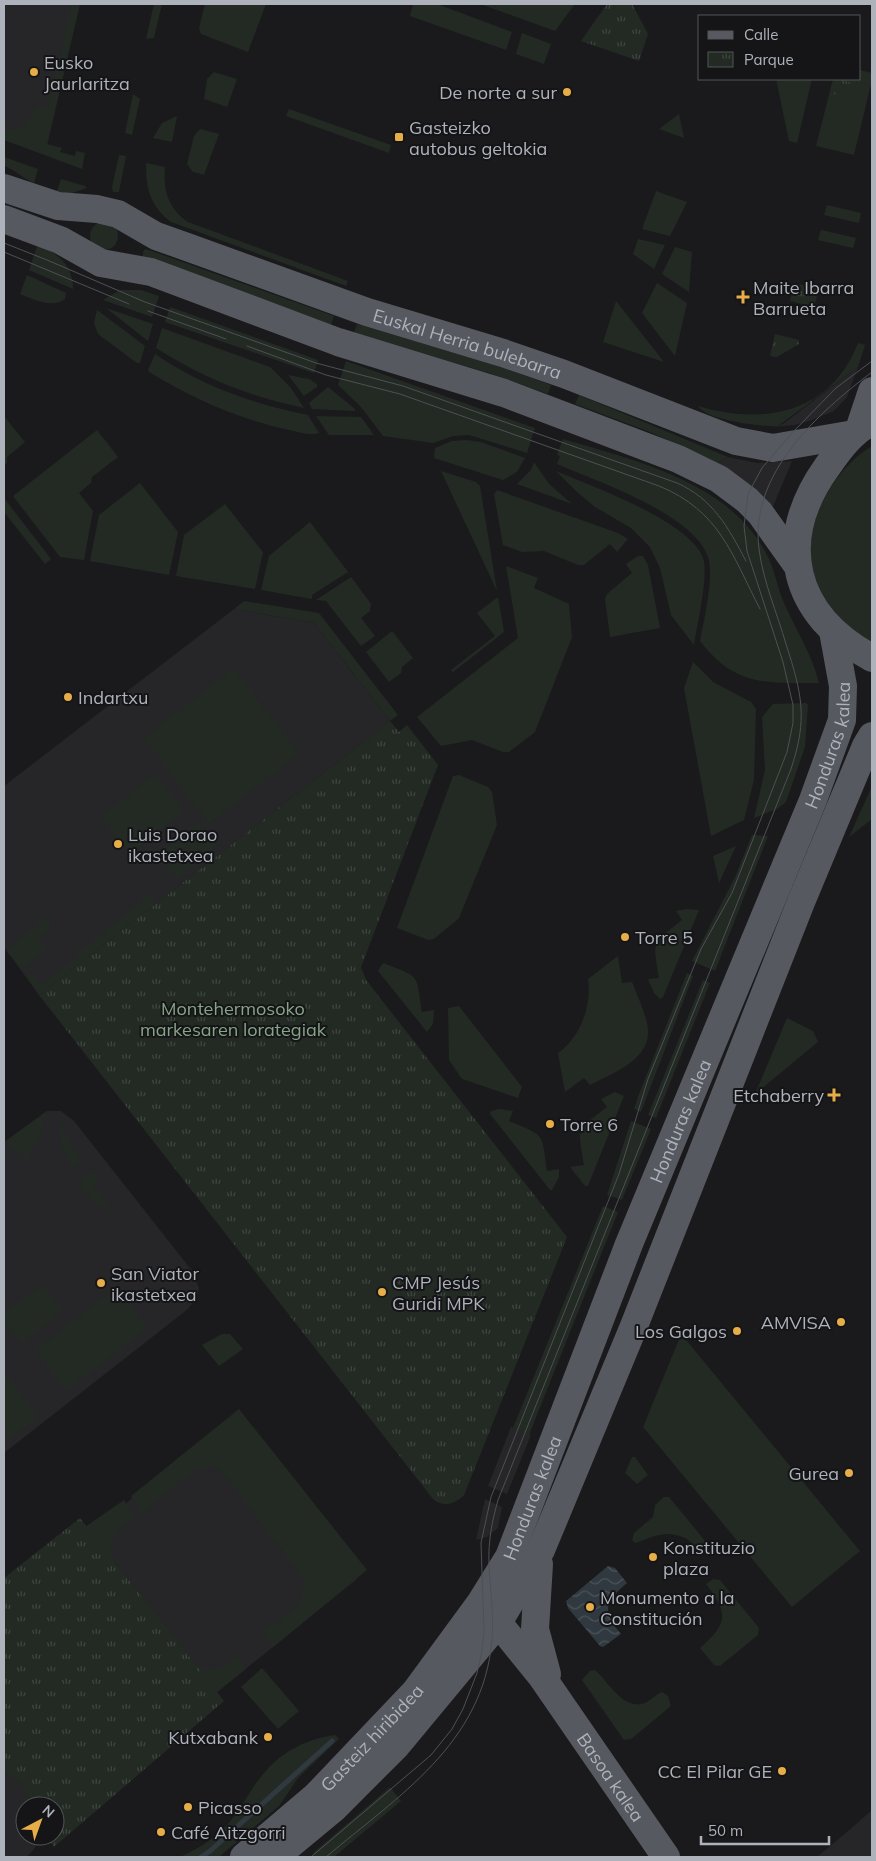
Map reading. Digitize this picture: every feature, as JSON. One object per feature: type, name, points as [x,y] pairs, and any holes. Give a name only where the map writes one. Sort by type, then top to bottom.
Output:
[{"type":"main road","name":"Euskal Herria bulebarra","points":[[4,188],[58,206],[87,208],[118,214],[156,236],[358,308],[503,352],[736,441],[773,448],[862,428]]},
{"type":"main road","points":[[77,250],[87,208]]},
{"type":"main road","name":"Euskal Herria bulebarra","points":[[4,219],[60,240],[101,263],[151,272],[338,342],[539,405],[678,459],[719,479],[747,500],[760,513],[797,565]]},
{"type":"main road","points":[[872,392],[862,428],[834,456],[809,495],[800,518],[796,539],[797,565],[805,589],[817,611],[833,631],[854,648],[872,658]]},
{"type":"main road","name":"Honduras kalea","points":[[490,1612],[629,1244],[833,748],[842,720],[844,697],[833,631]]},
{"type":"main road","name":"Honduras kalea","points":[[490,1612],[541,1550],[634,1326],[802,902],[866,746],[872,736]]},
{"type":"main road","name":"Basoa kalea","points":[[541,1550],[535,1607],[535,1629],[540,1653],[555,1696]]},
{"type":"main road","name":"Gasteiz hiribidea","points":[[244,1857],[316,1796],[415,1692],[447,1648],[490,1612]]},
{"type":"main road","name":"Gasteiz hiribidea","points":[[274,1857],[333,1808],[396,1746],[474,1651],[490,1612]]},
{"type":"main road","name":"Basoa kalea","points":[[490,1612],[537,1670],[666,1857]]},
{"type":"main road","points":[[447,1648],[503,1656],[537,1670]]},
{"type":"shaded area","name":"Eusko Jaurlaritza","points":[[4,4],[80,4],[45,154],[4,140]]},
{"type":"shaded area","points":[[858,367],[847,397],[834,411],[795,425],[772,427],[783,424]]},
{"type":"shaded area","points":[[728,457],[757,463],[792,461],[772,509],[717,463]]},
{"type":"shaded area","name":"Luis Dorao ikastetxea","points":[[234,609],[314,623],[390,721],[39,995],[4,947],[4,786]]},
{"type":"shaded area","name":"San Viator ikastetxea","points":[[47,1111],[61,1111],[74,1121],[193,1272],[199,1288],[197,1296],[188,1309],[4,1453],[4,1142]]},
{"type":"shaded area","points":[[232,1419],[357,1579],[217,1692],[91,1531]]},
{"type":"shaded area","points":[[511,1427],[531,1435],[507,1494],[488,1486]]},
{"type":"shaded area","points":[[485,1499],[502,1507],[498,1528],[487,1537],[476,1540]]},
{"type":"shaded area","points":[[4,1772],[20,1782],[29,1796],[15,1796],[15,1846],[36,1846],[27,1857],[4,1857]]},
{"type":"shaded area","points":[[872,1810],[872,1857],[817,1857],[854,1826]]},
{"type":"green space","points":[[72,4],[80,4],[47,144],[62,148],[60,152],[75,156],[76,151],[85,153],[82,169],[4,140],[4,129],[14,130],[25,126],[36,107],[48,108]]},
{"type":"green space","points":[[154,4],[162,4],[154,38],[146,39]]},
{"type":"green space","points":[[205,4],[266,4],[248,52],[201,34],[199,28]]},
{"type":"green space","points":[[413,4],[437,4],[512,32],[506,50],[410,16]]},
{"type":"green space","points":[[480,4],[575,4],[555,31]]},
{"type":"green space","points":[[607,4],[632,4],[648,34],[639,61],[581,41]]},
{"type":"green space","points":[[522,33],[551,44],[544,64],[516,54]]},
{"type":"green space","points":[[861,70],[872,73],[872,80],[854,155],[816,146],[833,80],[861,80]]},
{"type":"green space","points":[[214,72],[237,79],[227,107],[204,99],[207,79]]},
{"type":"green space","points":[[776,80],[812,80],[797,143],[789,141]]},
{"type":"green space","points":[[837,80],[856,84],[853,99],[833,94]]},
{"type":"green space","points":[[133,94],[140,99],[132,135],[125,133]]},
{"type":"green space","points":[[289,109],[391,145],[389,153],[286,116]]},
{"type":"green space","points":[[679,114],[684,138],[659,129]]},
{"type":"green space","points":[[177,116],[172,142],[153,138],[162,123]]},
{"type":"green space","points":[[200,129],[219,134],[204,175],[193,172],[187,164],[194,136]]},
{"type":"green space","points":[[119,155],[126,156],[119,192],[113,192],[112,187]]},
{"type":"green space","points":[[4,157],[38,169],[34,183],[4,166]]},
{"type":"green space","points":[[146,163],[165,167],[165,183],[168,198],[181,217],[188,222],[348,281],[346,286],[171,222],[158,210],[148,189]]},
{"type":"green space","points":[[61,179],[87,188],[69,194],[57,191]]},
{"type":"green space","points":[[656,191],[687,202],[670,236],[642,229]]},
{"type":"green space","points":[[827,205],[861,213],[859,223],[824,215]]},
{"type":"green space","points":[[104,222],[114,226],[118,236],[114,246],[104,250],[94,246],[90,236],[94,226]]},
{"type":"green space","points":[[821,230],[856,238],[853,248],[818,240]]},
{"type":"green space","points":[[638,239],[665,245],[654,269],[633,254]]},
{"type":"green space","points":[[38,244],[63,261],[70,273],[73,289],[29,270]]},
{"type":"green space","points":[[675,247],[692,252],[689,292],[662,274]]},
{"type":"green space","points":[[146,249],[334,316],[331,325],[142,257]]},
{"type":"green space","points":[[27,275],[66,293],[65,299],[60,302],[48,303],[20,294]]},
{"type":"green space","points":[[657,283],[687,303],[675,356],[642,313]]},
{"type":"green space","points":[[794,283],[819,289],[814,307],[790,301]]},
{"type":"green space","points":[[120,290],[141,290],[159,296],[152,317],[103,300]]},
{"type":"green space","points":[[616,301],[664,362],[603,342]]},
{"type":"green space","points":[[170,307],[318,360],[314,373],[165,322]]},
{"type":"green space","points":[[106,308],[153,324],[148,341]]},
{"type":"green space","points":[[97,310],[145,346],[140,363],[137,363],[98,334],[94,323]]},
{"type":"green space","points":[[357,324],[499,366],[551,385],[548,394],[489,373],[354,333]]},
{"type":"green space","points":[[162,328],[270,367],[291,388],[304,408],[265,398],[227,385],[174,359],[156,348]]},
{"type":"green space","points":[[775,334],[799,340],[799,344],[777,357],[770,356]]},
{"type":"green space","points":[[858,343],[865,345],[858,367],[778,426],[748,424],[722,419],[703,411],[698,406],[723,412],[747,414],[771,413],[793,408],[813,399],[831,385],[846,367]]},
{"type":"green space","points":[[155,354],[191,375],[228,392],[288,411],[308,415],[319,433],[304,433],[252,420],[217,407],[183,391],[149,372],[148,370]]},
{"type":"green space","points":[[346,361],[535,428],[527,453],[469,435],[453,436],[433,443],[383,436],[361,407],[338,385]]},
{"type":"green space","points":[[288,375],[309,379],[317,384],[317,387],[304,396]]},
{"type":"green space","points":[[328,387],[355,411],[312,409],[309,403]]},
{"type":"green space","points":[[579,395],[728,457],[717,463],[650,432],[575,404]]},
{"type":"green space","points":[[4,416],[25,442],[7,457],[7,463],[4,465]]},
{"type":"green space","points":[[316,416],[361,417],[374,435],[329,435]]},
{"type":"green space","points":[[97,430],[118,457],[92,477],[91,483],[79,493],[93,511],[84,560],[60,557],[13,496]]},
{"type":"green space","points":[[563,439],[649,466],[677,477],[704,491],[729,508],[750,529],[766,553],[772,565],[784,603],[808,652],[819,683],[783,683],[753,679],[739,675],[713,656],[700,641],[710,580],[709,561],[701,545],[687,529],[644,502],[557,464],[560,456],[557,455]]},
{"type":"green space","points":[[467,440],[481,442],[525,458],[517,472],[503,480],[434,458],[435,448],[452,441]]},
{"type":"green space","points":[[872,446],[872,645],[844,622],[826,602],[813,574],[810,553],[812,532],[818,511],[828,492],[855,458]]},
{"type":"green space","points":[[534,462],[549,484],[572,504],[517,484],[531,470]]},
{"type":"green space","points":[[441,471],[476,482],[480,486],[497,591]]},
{"type":"green space","points":[[556,471],[638,506],[660,518],[694,544],[703,558],[705,576],[694,645],[671,615],[660,568],[650,547],[631,528],[595,507]]},
{"type":"green space","points":[[140,483],[178,532],[169,575],[90,561],[99,515]]},
{"type":"green space","points":[[497,490],[618,533],[628,539],[617,552],[610,544],[584,565],[578,565],[544,551],[522,552],[503,545],[494,494]]},
{"type":"green space","points":[[4,498],[51,559],[45,564],[4,512]]},
{"type":"green space","points":[[225,504],[263,552],[255,589],[176,576],[184,535]]},
{"type":"green space","points":[[310,522],[348,572],[312,595],[312,599],[261,590],[269,556]]},
{"type":"green space","points":[[638,556],[643,556],[648,565],[660,628],[610,637],[605,599],[607,594],[632,573],[626,564]]},
{"type":"green space","points":[[506,566],[538,578],[534,588],[569,604],[572,637],[535,732],[509,752],[503,752],[472,740],[441,746],[417,717],[518,638]]},
{"type":"green space","points":[[351,577],[371,604],[370,611],[361,618],[375,636],[361,646],[326,601],[316,600]]},
{"type":"green space","points":[[498,597],[504,632],[453,672],[451,670],[495,636],[477,613]]},
{"type":"green space","points":[[244,601],[319,613],[398,715],[390,721],[314,623],[234,609]]},
{"type":"green space","points":[[392,631],[413,658],[402,667],[401,673],[389,682],[366,652]]},
{"type":"green space","points":[[693,662],[713,682],[751,702],[756,709],[754,780],[744,820],[711,836],[684,688]]},
{"type":"green space","points":[[233,668],[300,753],[209,824],[144,738]]},
{"type":"green space","points":[[806,703],[808,705],[805,747],[786,802],[777,809],[754,818],[765,770],[762,717],[773,704]]},
{"type":"green space","name":"Montehermosoko markesaren lorategiak","points":[[390,721],[399,732],[407,725],[438,765],[361,967],[366,980],[567,1237],[464,1495],[457,1501],[449,1504],[437,1502],[433,1499],[39,995]]},
{"type":"green space","points":[[155,774],[184,811],[130,854],[101,817]]},
{"type":"green space","points":[[459,775],[488,787],[492,792],[497,825],[459,918],[434,939],[428,940],[397,928],[453,776]]},
{"type":"green space","points":[[872,786],[872,819],[849,837]]},
{"type":"green space","points":[[198,821],[218,847],[177,879],[157,855]]},
{"type":"green space","points":[[752,835],[768,836],[715,971],[692,961],[735,877]]},
{"type":"green space","points":[[736,846],[719,883],[713,856]]},
{"type":"green space","points":[[150,894],[156,903],[39,995],[27,977],[31,974],[40,985],[78,957],[78,953]]},
{"type":"green space","points":[[686,909],[699,910],[663,997],[660,999],[654,993],[648,979],[659,978],[655,949],[664,934],[682,920],[676,911]]},
{"type":"green space","points":[[47,917],[52,927],[38,938],[46,949],[21,969],[6,950]]},
{"type":"green space","points":[[618,956],[622,983],[632,982],[645,1015],[648,1028],[646,1043],[635,1059],[626,1066],[590,1085],[584,1078],[565,1092],[558,1053],[573,1039],[583,1020],[588,1000],[588,979]]},
{"type":"green space","points":[[383,963],[404,971],[414,978],[419,990],[422,1012],[434,1010],[433,1024],[427,1032],[378,971]]},
{"type":"green space","points":[[687,973],[693,976],[641,1112],[634,1109]]},
{"type":"green space","points":[[703,980],[710,983],[656,1118],[648,1115]]},
{"type":"green space","points":[[459,1006],[522,1087],[518,1098],[462,1079],[449,1060],[448,1008]]},
{"type":"green space","points":[[787,1018],[813,1031],[818,1042],[755,1094]]},
{"type":"green space","points":[[615,1092],[624,1096],[588,1186],[585,1186],[570,1167],[584,1165],[580,1136],[581,1130],[607,1107],[601,1099]]},
{"type":"green space","points":[[499,1109],[513,1111],[509,1121],[536,1133],[540,1137],[547,1171],[559,1169],[559,1177],[552,1190],[550,1190],[490,1114],[491,1111]]},
{"type":"green space","points":[[47,1111],[40,1135],[28,1155],[28,1162],[21,1153],[16,1153],[6,1141]]},
{"type":"green space","points":[[60,1118],[72,1147],[82,1161],[73,1168],[62,1144]]},
{"type":"green space","points":[[631,1121],[651,1129],[622,1200],[607,1195]]},
{"type":"green space","points":[[92,1172],[117,1206],[97,1181],[93,1185],[111,1208],[96,1205],[80,1186],[82,1178]]},
{"type":"green space","points":[[603,1206],[618,1212],[529,1435],[513,1428]]},
{"type":"green space","points":[[43,1284],[63,1311],[21,1343],[4,1320],[4,1313]]},
{"type":"green space","points":[[116,1288],[147,1328],[66,1391],[35,1350]]},
{"type":"green space","points":[[222,1334],[230,1334],[243,1349],[219,1366],[202,1345]]},
{"type":"green space","points":[[680,1337],[687,1341],[860,1551],[792,1607],[643,1427]]},
{"type":"green space","points":[[4,1372],[38,1417],[4,1443]]},
{"type":"green space","points":[[239,1409],[367,1570],[272,1648],[263,1630],[287,1615],[298,1604],[302,1597],[303,1578],[222,1472],[211,1466],[195,1470],[141,1513],[131,1496]]},
{"type":"green space","points":[[632,1457],[635,1457],[648,1475],[637,1484],[625,1473]]},
{"type":"green space","points":[[664,1497],[669,1497],[706,1542],[702,1549],[685,1538],[672,1534],[654,1536],[635,1543],[632,1540],[634,1533],[653,1517],[655,1505]]},
{"type":"green space","points":[[124,1500],[134,1517],[115,1534],[112,1545],[113,1559],[198,1667],[204,1669],[219,1668],[236,1655],[246,1669],[217,1692],[180,1700],[85,1527]]},
{"type":"green space","points":[[80,1518],[224,1701],[65,1838],[65,1796],[29,1796],[20,1782],[4,1772],[4,1578]]},
{"type":"green space","points":[[713,1579],[720,1580],[759,1628],[758,1635],[720,1666],[714,1665],[700,1648],[716,1632],[722,1618],[719,1603],[706,1584]]},
{"type":"green space","points":[[262,1668],[299,1711],[278,1729],[241,1687]]},
{"type":"green space","points":[[595,1670],[617,1694],[630,1703],[645,1703],[662,1692],[668,1696],[671,1706],[631,1739],[624,1740],[582,1680],[590,1671]]},
{"type":"green space","points":[[335,1735],[339,1739],[298,1778],[279,1806],[219,1857],[180,1857],[202,1846],[227,1825],[260,1777],[279,1758],[296,1747],[315,1739]]},
{"type":"green space","points":[[390,1787],[401,1801],[334,1857],[316,1857],[313,1853]]},
{"type":"water","points":[[608,1566],[615,1568],[627,1583],[610,1601],[608,1607],[608,1613],[621,1634],[603,1647],[600,1646],[568,1608],[566,1601]]},
{"type":"waterway","points":[[201,1857],[332,1741]]},
{"type":"tram line","points":[[4,243],[145,302],[316,363],[403,386],[677,483],[700,497],[718,515],[746,561]]},
{"type":"tram line","points":[[4,252],[129,304]]},
{"type":"tram line","points":[[148,311],[226,339]]},
{"type":"tram line","points":[[247,346],[326,375],[400,394],[659,486],[680,496],[697,508],[722,537],[760,609]]},
{"type":"tram line","points":[[311,1857],[431,1755],[452,1729],[463,1709],[477,1673],[484,1631],[481,1543],[491,1497],[619,1174],[648,1079],[701,949],[732,893],[787,752],[793,723],[793,705],[783,662],[747,551],[744,526],[748,494],[762,468],[791,434],[836,388],[872,361]]},
{"type":"tram line","points":[[326,1857],[408,1789],[433,1765],[455,1738],[472,1709],[485,1677],[492,1640],[489,1548],[498,1500],[791,769],[800,735],[801,706],[796,677],[767,585],[759,549],[759,522],[765,495],[776,471],[810,426],[830,406],[872,372]]},
{"type":"place","name":"Eusko Jaurlaritza","points":[[34,72]]},
{"type":"place","name":"De norte a sur","points":[[567,92]]},
{"type":"place","name":"Gasteizko autobus geltokia","points":[[399,137]]},
{"type":"place","name":"Maite Ibarra Barrueta","points":[[743,297]]},
{"type":"place","name":"Indartxu","points":[[68,697]]},
{"type":"place","name":"Luis Dorao ikastetxea","points":[[118,844]]},
{"type":"place","name":"Torre 5","points":[[625,937]]},
{"type":"place","name":"Etchaberry","points":[[834,1095]]},
{"type":"place","name":"Torre 6","points":[[550,1124]]},
{"type":"place","name":"San Viator ikastetxea","points":[[101,1283]]},
{"type":"place","name":"CMP Jesús Guridi MPK","points":[[382,1292]]},
{"type":"place","name":"AMVISA","points":[[841,1322]]},
{"type":"place","name":"Los Galgos","points":[[737,1331]]},
{"type":"place","name":"Gurea","points":[[849,1473]]},
{"type":"place","name":"Konstituzio plaza","points":[[653,1557]]},
{"type":"place","name":"Monumento a la Constitución","points":[[590,1607]]},
{"type":"place","name":"Kutxabank","points":[[268,1737]]},
{"type":"place","name":"CC El Pilar GE","points":[[782,1771]]},
{"type":"place","name":"Picasso","points":[[188,1807]]},
{"type":"place","name":"Café Aitzgorri","points":[[161,1832]]}]
